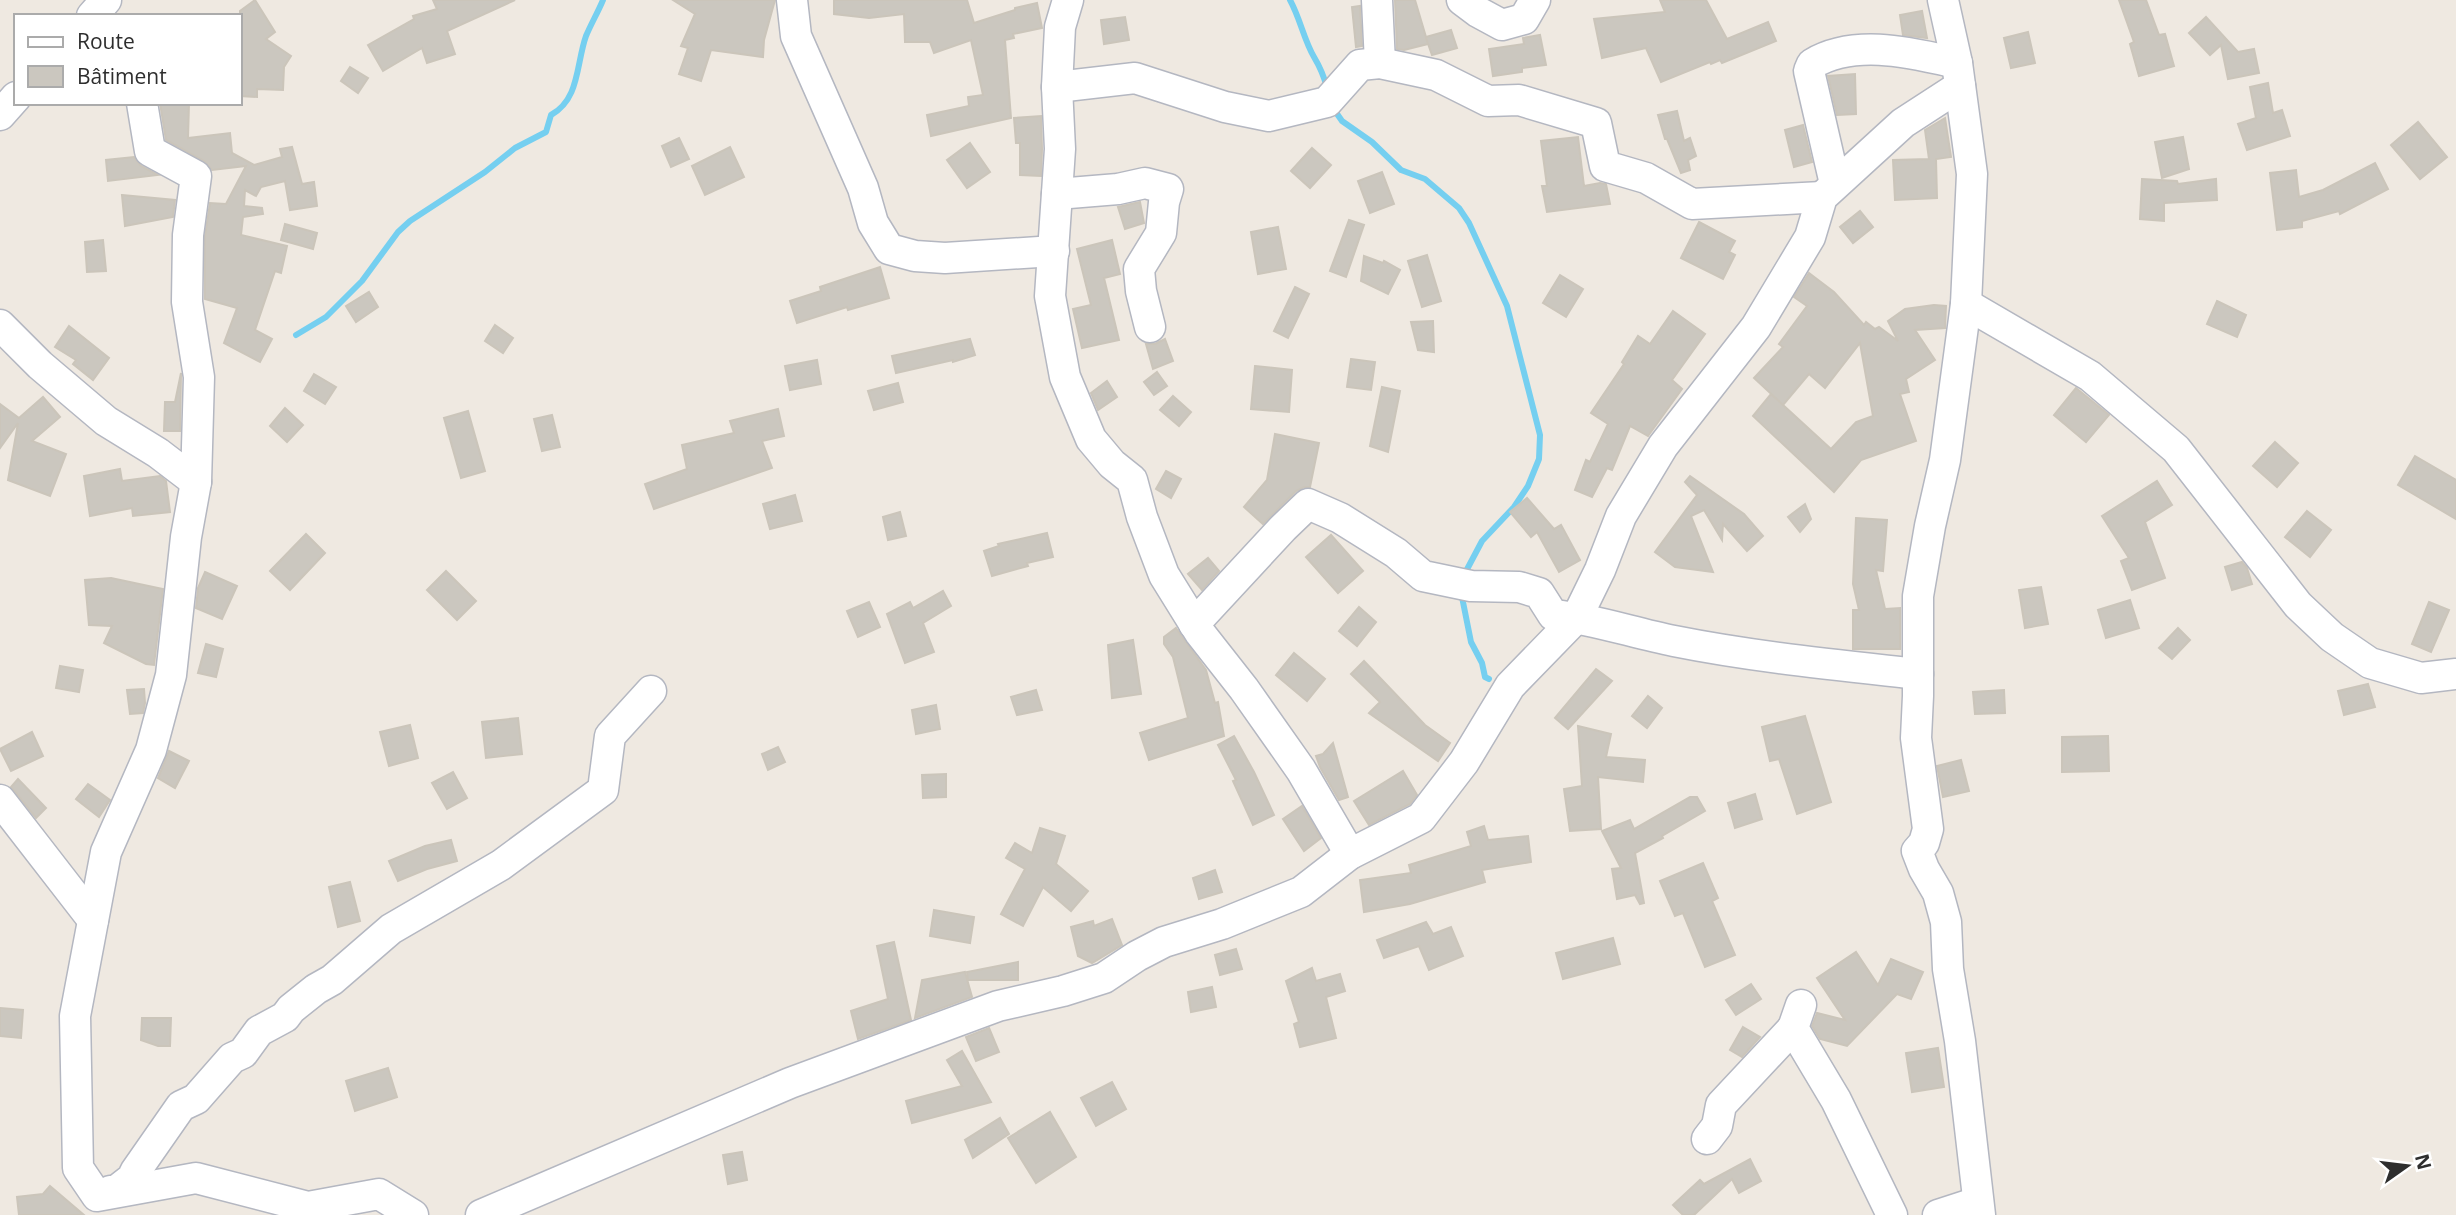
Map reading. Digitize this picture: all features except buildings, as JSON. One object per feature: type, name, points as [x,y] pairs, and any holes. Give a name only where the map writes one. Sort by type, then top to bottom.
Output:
[{"type":"street","points":[[94,14],[106,0]]},
{"type":"street","points":[[792,0],[796,36],[863,188],[873,223],[889,248],[915,256],[945,258],[1054,251]]},
{"type":"street","points":[[1069,0],[1060,27],[1057,87],[1060,149],[1050,296],[1066,377],[1091,439],[1112,464],[1132,480],[1142,517],[1164,575],[1194,624],[1301,770],[1350,854]]},
{"type":"street","points":[[1377,0],[1380,63]]},
{"type":"street","points":[[1462,0],[1502,24],[1524,19],[1535,0]]},
{"type":"street","points":[[1938,1215],[1979,1209],[1948,969],[1946,922],[1938,893],[1917,851],[1924,843],[1928,829],[1916,738],[1918,596],[1945,460],[1966,304],[1972,174],[1958,75],[1943,0]]},
{"type":"street","points":[[1828,190],[1809,71],[1812,64],[1823,57],[1877,50],[1914,53],[1958,75]]},
{"type":"street","points":[[1057,87],[1135,78],[1225,107],[1269,116],[1327,102],[1360,65],[1380,63],[1436,75],[1488,101],[1519,100],[1596,123],[1605,166],[1646,178],[1692,204],[1828,190]]},
{"type":"street","points":[[481,1215],[790,1083],[998,1006],[1104,978],[1164,942],[1222,924],[1301,892],[1350,854],[1421,818],[1464,762],[1510,686],[1577,617],[1600,570],[1621,516],[1663,446],[1756,327],[1810,236],[1828,190],[1958,75]]},
{"type":"street","points":[[0,115],[14,99]]},
{"type":"street","points":[[97,1196],[78,1168],[75,1016],[106,852],[151,750],[171,674],[186,537],[196,482],[199,377],[187,302],[188,235],[196,176],[149,151],[142,105]]},
{"type":"street","points":[[1057,194],[1118,189],[1145,183],[1168,189],[1161,233],[1139,269],[1141,291],[1150,327]]},
{"type":"street","points":[[1966,304],[2090,376],[2176,449],[2298,605],[2332,636],[2370,663],[2421,678],[2456,674]]},
{"type":"street","points":[[0,326],[40,365],[106,421],[158,453],[196,482]]},
{"type":"street","points":[[1194,624],[1308,504],[1339,518],[1385,546],[1423,576],[1471,586],[1519,586],[1539,593],[1553,615],[1577,617],[1673,641],[1918,674]]},
{"type":"street","points":[[97,1196],[117,1189],[135,1177],[135,1172],[181,1106],[196,1099],[232,1058],[243,1053],[259,1031],[285,1017],[291,1009],[332,980],[391,929],[500,865],[603,790],[610,736],[651,691]]},
{"type":"street","points":[[0,800],[93,920]]},
{"type":"street","points":[[1707,1139],[1717,1126],[1721,1105],[1797,1017],[1892,1215]]},
{"type":"street","points":[[97,1196],[196,1178],[308,1207],[379,1194],[413,1215]]},
{"type":"waterway","points":[[296,335],[326,317],[362,281],[398,232],[410,221],[485,172],[515,148],[546,132],[551,115],[567,100],[572,90],[586,36],[603,0]]},
{"type":"waterway","points":[[1290,0],[1327,88]]},
{"type":"waterway","points":[[1333,108],[1342,121],[1372,142],[1401,170],[1425,179],[1459,208],[1469,223],[1507,306],[1540,435],[1539,459],[1528,486],[1514,507],[1482,541],[1464,575]]},
{"type":"waterway","points":[[1461,592],[1471,642],[1482,663],[1485,677],[1489,679]]}]
